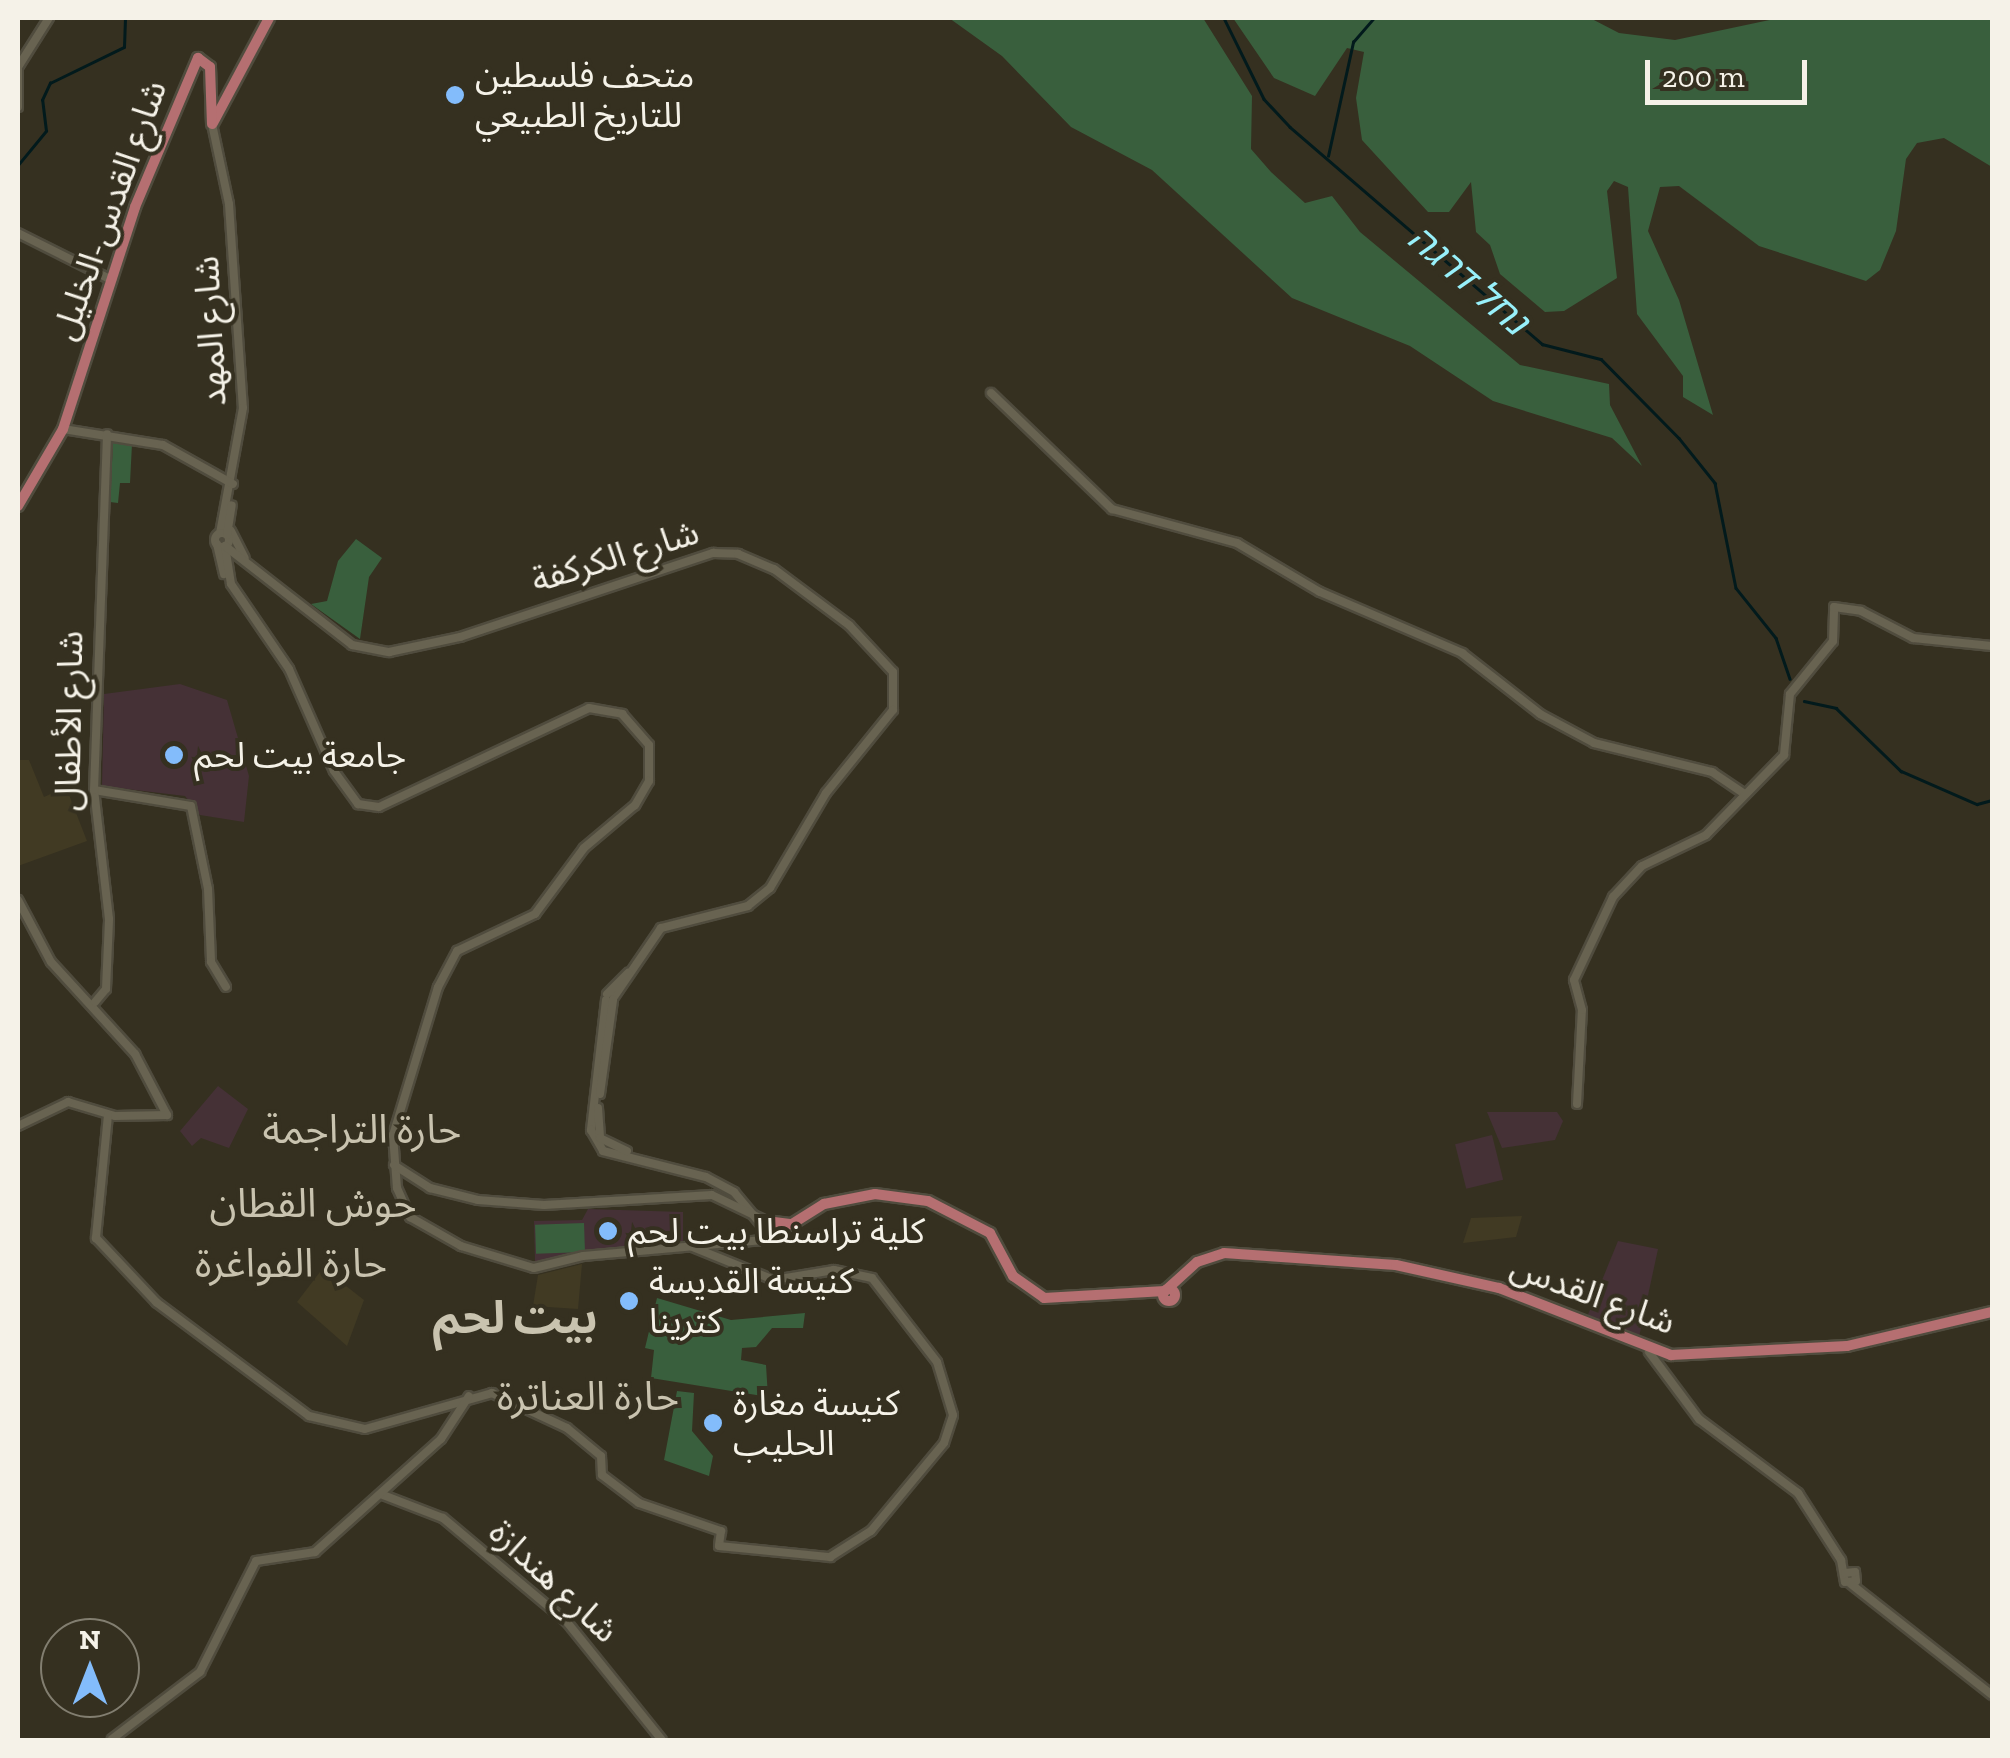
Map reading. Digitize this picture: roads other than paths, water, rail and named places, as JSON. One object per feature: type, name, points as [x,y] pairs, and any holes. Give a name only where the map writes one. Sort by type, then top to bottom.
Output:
[{"type":"main road","name":"شارع القدس-الخليل","points":[[212,124],[269,18]]},
{"type":"main road","name":"شارع القدس-الخليل","points":[[18,506],[63,429],[112,280],[198,58],[210,67],[212,124]]},
{"type":"main road","name":"شارع القدس","points":[[789,1228],[846,1198],[928,1201],[990,1233],[1027,1291],[1044,1298],[1169,1295],[1196,1262],[1224,1254],[1434,1271],[1499,1288],[1649,1352],[1848,1346],[1992,1312]]},
{"type":"main road","points":[[764,1222],[789,1228]]},
{"type":"street","points":[[18,107],[18,68],[49,18]]},
{"type":"street","name":"شارع المهد","points":[[212,124],[238,305],[243,434],[228,537]]},
{"type":"street","points":[[18,233],[112,280]]},
{"type":"street","points":[[991,393],[1112,509],[1236,542],[1320,592],[1462,653],[1540,714],[1594,743],[1712,772],[1745,794]]},
{"type":"street","points":[[63,429],[163,445],[235,482],[228,537],[247,562],[227,566]]},
{"type":"street","name":"شارع الأطفال","points":[[95,1002],[106,989],[109,919],[94,790],[107,434]]},
{"type":"street","points":[[221,545],[228,537]]},
{"type":"street","points":[[221,545],[227,566],[292,677],[334,771],[358,804],[379,807],[590,708],[622,714],[650,746],[643,794],[584,848],[539,910],[457,951],[399,1111],[394,1165],[410,1216],[461,1246],[534,1268],[583,1256],[763,1240],[789,1228]]},
{"type":"street","points":[[221,545],[234,596],[292,677]]},
{"type":"street","name":"شارع الكركفة","points":[[221,545],[367,651],[460,637],[713,553],[765,564],[849,625],[893,672],[894,710],[826,793],[756,902],[670,924],[610,997],[600,1138],[713,1175],[764,1222]]},
{"type":"street","points":[[1577,1104],[1582,1010],[1574,980],[1613,897],[1642,866],[1706,835],[1784,755],[1790,694],[1833,641],[1834,608],[1861,611],[1913,638],[1992,646]]},
{"type":"street","points":[[94,790],[191,806],[208,888],[211,962],[226,987]]},
{"type":"street","points":[[18,900],[51,962],[95,1002],[143,1067],[166,1115],[108,1114],[68,1102],[18,1126]]},
{"type":"street","points":[[108,1114],[96,1238],[129,1280],[196,1335],[309,1416],[339,1428],[365,1430],[469,1396],[492,1393],[567,1428],[601,1456],[602,1475],[678,1521],[721,1530],[719,1546],[830,1557],[872,1531],[944,1444],[954,1415],[937,1362],[872,1278],[834,1270],[760,1277],[690,1246]]},
{"type":"street","points":[[394,1165],[430,1188],[478,1200],[544,1205],[701,1194],[764,1222],[763,1240]]},
{"type":"street","points":[[1649,1352],[1700,1419],[1798,1493],[1849,1572],[1851,1584],[1992,1695]]},
{"type":"street","points":[[112,1740],[200,1672],[256,1561],[311,1554],[384,1495],[441,1439],[469,1396]]},
{"type":"street","name":"شارع هندازة","points":[[384,1495],[443,1518],[567,1622],[662,1740]]},
{"type":"waterway","points":[[18,165],[46,131],[42,100],[50,83],[124,47],[125,18]]},
{"type":"waterway","name":"נחל דרגה","points":[[1224,18],[1264,99],[1290,127],[1542,344],[1601,359],[1679,438],[1715,483],[1736,588],[1776,638],[1790,679]]},
{"type":"waterway","points":[[1328,156],[1353,42],[1374,18]]},
{"type":"waterway","name":"נחל דרגה","points":[[1804,701],[1836,708],[1901,771],[1977,804],[1992,800]]},
{"type":"place","name":"متحف فلسطين للتاريخ الطبيعي","points":[[455,95]]},
{"type":"place","name":"جامعة بيت لحم","points":[[174,755]]},
{"type":"place","name":"كلية تراسنطا بيت لحم","points":[[608,1231]]},
{"type":"place","name":"كنيسة القديسة كترينا","points":[[629,1301]]},
{"type":"place","name":"كنيسة مغارة الحليب","points":[[713,1423]]},
{"type":"district","name":"حارة التراجمة","points":[[362,1129]]},
{"type":"district","name":"حوش القطان","points":[[313,1203]]},
{"type":"district","name":"حارة الفواغرة","points":[[291,1263]]},
{"type":"district","name":"بيت لحم","points":[[515,1319]]},
{"type":"district","name":"حارة العناترة","points":[[588,1396]]}]
